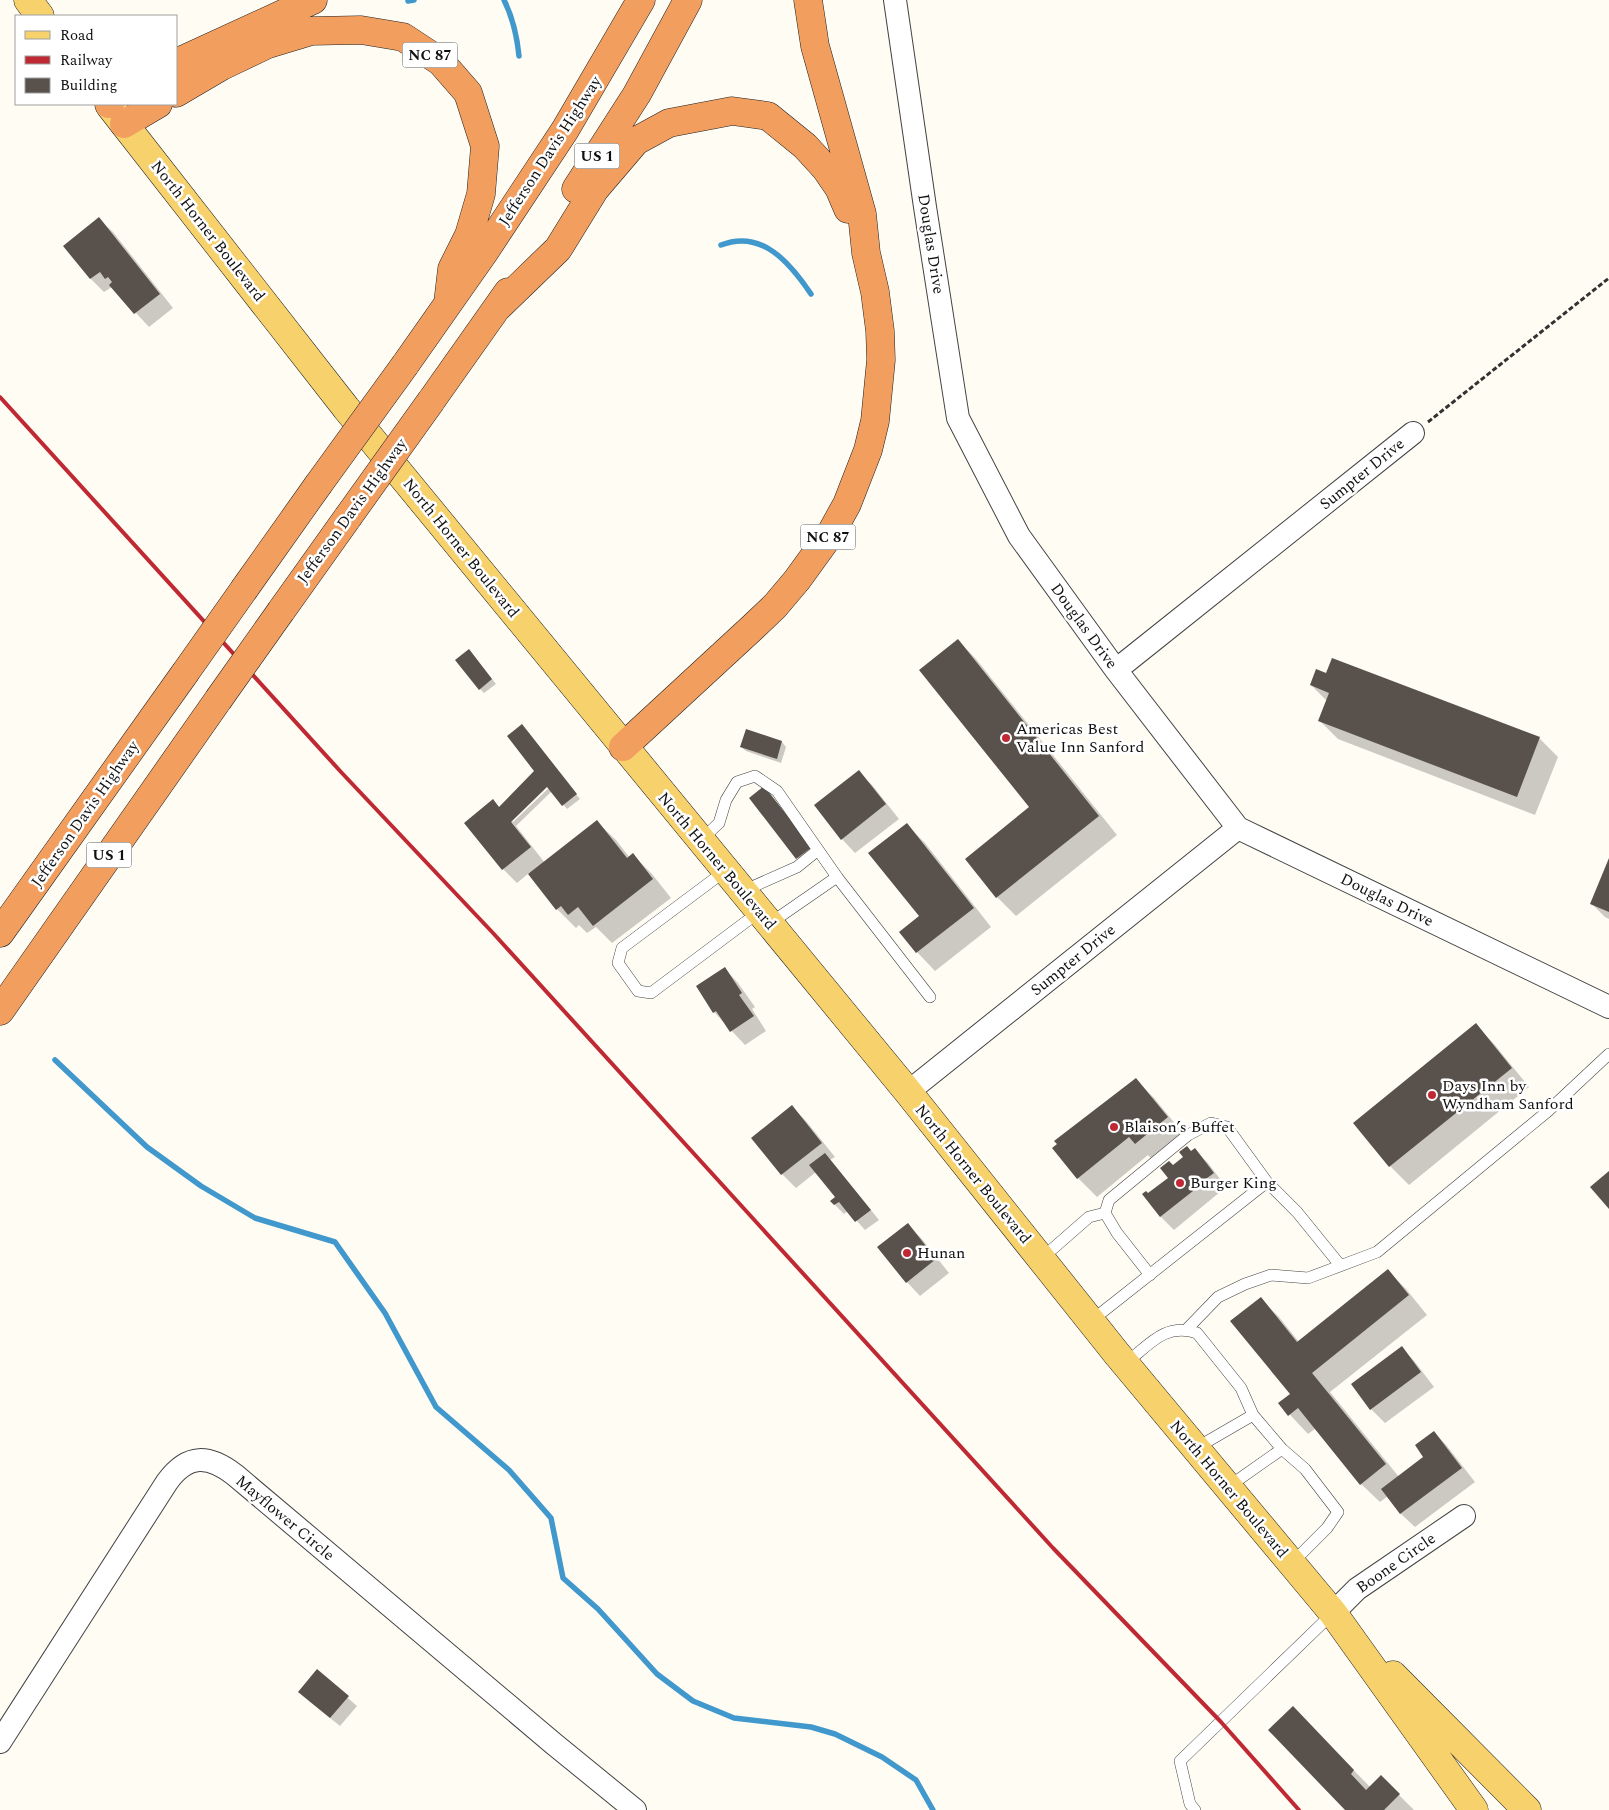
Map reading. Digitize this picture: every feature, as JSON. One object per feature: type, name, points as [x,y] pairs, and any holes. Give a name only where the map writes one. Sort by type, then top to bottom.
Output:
[{"type":"highway","points":[[178,62],[313,0]]},
{"type":"highway","name":"Jefferson Davis Highway","points":[[0,934],[483,254],[565,130],[641,0]]},
{"type":"highway","name":"Jefferson Davis Highway","points":[[0,1011],[545,238],[637,94],[688,0]]},
{"type":"highway","points":[[808,0],[815,46],[862,214],[866,253]]},
{"type":"highway","name":"NC 87","points":[[178,92],[222,66],[268,44],[311,31],[361,30],[403,38],[441,62],[468,93],[485,146],[481,194],[469,235],[452,269],[448,303]]},
{"type":"highway","points":[[113,109],[149,105]]},
{"type":"highway","name":"NC 87","points":[[498,307],[558,249],[596,188],[636,141],[668,123],[732,111],[768,116],[811,152],[839,188],[866,253],[875,292],[880,331],[879,389],[875,421],[868,450],[846,504],[831,533],[815,556],[775,606],[623,748]]},
{"type":"main road","points":[[28,0],[39,15]]},
{"type":"main road","name":"North Horner Boulevard","points":[[113,109],[346,408],[623,748],[908,1092],[1125,1364],[1332,1613],[1474,1810]]},
{"type":"main road","name":"North Horner Boulevard","points":[[1332,1613],[1527,1810]]},
{"type":"street","name":"Douglas Drive","points":[[896,0],[925,207],[958,418],[1019,536],[1116,670],[1238,828],[1607,1003]]},
{"type":"street","name":"Sumpter Drive","points":[[1116,670],[1413,433]]},
{"type":"street","name":"Sumpter Drive","points":[[908,1092],[1238,828]]},
{"type":"street","name":"Mayflower Circle","points":[[0,1742],[167,1482],[176,1470],[185,1464],[192,1460],[202,1459],[223,1466],[235,1475],[635,1810]]},
{"type":"street","name":"Boone Circle","points":[[1332,1613],[1357,1589],[1464,1516]]},
{"type":"lane","points":[[700,841],[719,823],[726,800],[737,782],[755,776],[777,791],[837,877],[930,997]]},
{"type":"lane","points":[[725,871],[622,948],[618,964],[638,991],[651,993],[757,909],[797,867],[818,850]]},
{"type":"lane","points":[[757,909],[837,877]]},
{"type":"lane","points":[[1186,1329],[1218,1297],[1245,1284],[1271,1275],[1308,1278],[1377,1252],[1548,1111],[1609,1054]]},
{"type":"lane","points":[[1150,1275],[1117,1233],[1105,1213],[1109,1200],[1188,1135],[1210,1123],[1227,1127],[1267,1182],[1297,1212],[1340,1265]]},
{"type":"lane","points":[[1091,1321],[1267,1182]]},
{"type":"lane","points":[[1041,1259],[1089,1217],[1105,1213]]},
{"type":"lane","points":[[1125,1364],[1164,1332],[1186,1329],[1198,1333],[1241,1388],[1253,1415],[1282,1449],[1304,1469],[1338,1512],[1327,1528],[1292,1564]]},
{"type":"lane","points":[[1196,1448],[1253,1415]]},
{"type":"lane","points":[[1228,1487],[1282,1449]]},
{"type":"lane","points":[[1194,1810],[1190,1804],[1180,1761],[1332,1613]]},
{"type":"path","name":"Sumpter Drive","points":[[1413,433],[1609,278]]},
{"type":"building","points":[[99,217],[160,294],[134,314],[109,285],[112,282],[108,277],[105,279],[100,272],[90,279],[63,246]]},
{"type":"building","name":"Americas Best Value Inn Sanford","points":[[958,639],[1099,816],[996,898],[965,859],[1029,807],[919,670]]},
{"type":"building","points":[[469,649],[492,679],[479,690],[455,660]]},
{"type":"building","points":[[1332,658],[1540,737],[1517,797],[1318,721],[1329,693],[1310,685],[1316,669],[1326,673]]},
{"type":"building","points":[[522,724],[577,794],[562,806],[547,787],[511,822],[531,847],[502,870],[464,823],[493,799],[499,807],[534,771],[507,736]]},
{"type":"building","points":[[746,729],[782,741],[777,759],[740,747]]},
{"type":"building","points":[[859,770],[886,804],[841,840],[814,805]]},
{"type":"building","points":[[764,786],[812,847],[796,859],[749,798]]},
{"type":"building","points":[[597,820],[627,858],[633,853],[653,879],[593,926],[578,907],[568,915],[561,906],[556,910],[528,874]]},
{"type":"building","points":[[907,823],[974,908],[916,953],[899,932],[919,916],[868,853]]},
{"type":"building","points":[[1609,858],[1609,912],[1590,904]]},
{"type":"building","points":[[725,967],[742,993],[739,995],[754,1016],[730,1032],[716,1011],[713,1013],[696,986]]},
{"type":"building","name":"Days Inn by Wyndham Sanford","points":[[1476,1023],[1512,1068],[1389,1167],[1353,1123]]},
{"type":"building","name":"Blaison’s Buffet","points":[[1136,1078],[1168,1117],[1135,1144],[1129,1137],[1077,1179],[1052,1148],[1057,1144],[1054,1141]]},
{"type":"building","points":[[792,1105],[822,1143],[781,1175],[751,1138]]},
{"type":"building","name":"Burger King","points":[[1187,1146],[1191,1151],[1195,1148],[1214,1173],[1160,1217],[1142,1194],[1146,1191],[1148,1193],[1168,1178],[1160,1168],[1169,1161],[1173,1165],[1183,1157],[1179,1152]]},
{"type":"building","points":[[825,1153],[871,1210],[855,1222],[839,1202],[834,1205],[830,1201],[835,1197],[809,1165]]},
{"type":"building","points":[[1609,1171],[1609,1209],[1590,1187]]},
{"type":"building","name":"Hunan","points":[[908,1223],[936,1259],[906,1283],[877,1247]]},
{"type":"building","points":[[1388,1269],[1409,1295],[1312,1373],[1386,1464],[1360,1485],[1298,1408],[1288,1416],[1278,1403],[1290,1394],[1230,1321],[1261,1297],[1297,1342]]},
{"type":"building","points":[[1402,1346],[1421,1372],[1370,1410],[1351,1384]]},
{"type":"building","points":[[1434,1431],[1462,1468],[1400,1514],[1381,1489],[1423,1457],[1415,1445]]},
{"type":"building","points":[[317,1669],[349,1696],[330,1718],[298,1692]]},
{"type":"building","points":[[1293,1706],[1354,1770],[1351,1774],[1366,1790],[1381,1775],[1400,1794],[1384,1810],[1345,1810],[1268,1730]]},
{"type":"waterway","points":[[408,1],[414,0]]},
{"type":"waterway","points":[[504,0],[514,27],[519,56]]},
{"type":"waterway","points":[[721,245],[736,241],[762,245],[784,261],[811,294]]},
{"type":"waterway","points":[[55,1060],[147,1147],[201,1186],[255,1218],[335,1242],[385,1313],[436,1407],[509,1470],[551,1518],[563,1578],[598,1609],[657,1674],[693,1701],[734,1718],[811,1727],[835,1734],[882,1757],[916,1780],[933,1810]]},
{"type":"railway","points":[[0,397],[341,772],[493,933],[1053,1548],[1221,1722],[1299,1810]]},
{"type":"place","name":"Americas Best Value Inn Sanford","points":[[1006,738]]},
{"type":"place","name":"Days Inn by Wyndham Sanford","points":[[1432,1095]]},
{"type":"place","name":"Blaison’s Buffet","points":[[1114,1127]]},
{"type":"place","name":"Burger King","points":[[1180,1183]]},
{"type":"place","name":"Hunan","points":[[907,1253]]}]
